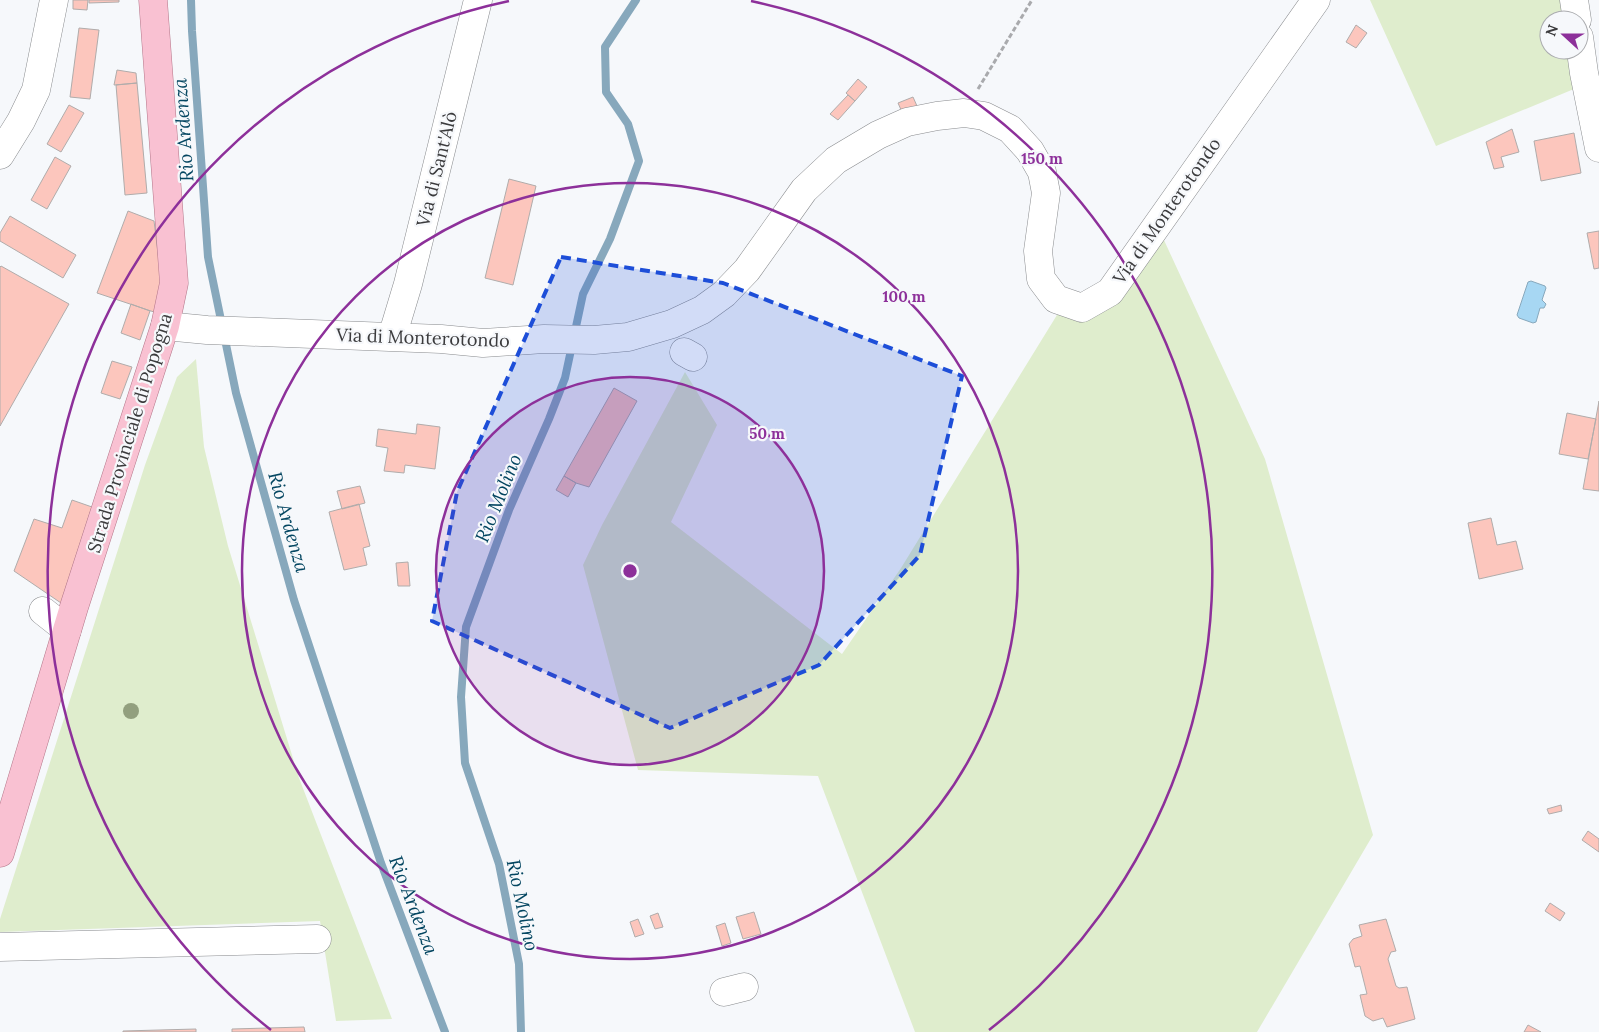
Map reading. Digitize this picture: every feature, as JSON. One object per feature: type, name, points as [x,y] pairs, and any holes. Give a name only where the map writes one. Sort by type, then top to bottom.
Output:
[{"type":"main road","name":"Strada Provinciale di Popogna","points":[[0,853],[67,630],[166,326],[174,283],[153,0]]},
{"type":"street","points":[[0,154],[21,122],[36,90],[54,0]]},
{"type":"street","name":"Via di Sant'Alò","points":[[392,337],[411,275],[478,0]]},
{"type":"street","name":"Via di Monterotondo","points":[[166,326],[207,330],[392,337],[483,343],[544,339],[594,340],[628,337],[672,324],[702,310],[724,294],[747,270],[804,190],[836,160],[878,135],[907,122],[964,113],[984,116],[1010,129],[1030,150],[1042,172],[1046,193],[1038,251],[1041,279],[1056,299],[1082,308],[1110,292],[1316,0]]},
{"type":"street","points":[[1582,60],[1599,148]]},
{"type":"street","points":[[43,611],[67,630]]},
{"type":"street","points":[[0,947],[317,939]]},
{"type":"path","points":[[964,113],[1032,0]]},
{"type":"highlighted area","points":[[561,257],[723,283],[962,376],[920,555],[819,665],[670,728],[432,621],[457,492]]},
{"type":"green space","points":[[1370,0],[1574,0],[1576,10],[1539,10],[1539,60],[1581,60],[1586,84],[1436,146]]},
{"type":"green space","points":[[1157,225],[1265,459],[1373,835],[1257,1032],[915,1032],[818,776],[638,770],[583,565],[602,525],[685,372],[717,425],[671,522],[842,654],[901,568],[1065,302],[1082,308]]},
{"type":"green space","points":[[196,359],[204,447],[228,546],[299,778],[392,1019],[336,1021],[320,921],[0,932],[0,919],[145,465],[177,377]]},
{"type":"water","points":[[1531,281],[1546,288],[1542,300],[1546,304],[1544,308],[1540,308],[1536,322],[1533,323],[1519,318],[1517,315],[1528,282]]},
{"type":"building","points":[[73,0],[88,0],[87,10],[73,9]]},
{"type":"building","points":[[89,0],[119,0],[119,2],[89,3]]},
{"type":"building","points":[[1356,25],[1367,33],[1356,48],[1346,42]]},
{"type":"building","points":[[79,28],[99,30],[90,99],[70,97]]},
{"type":"building","points":[[117,70],[136,73],[137,83],[114,85]]},
{"type":"building","points":[[858,79],[867,87],[855,101],[846,93]]},
{"type":"building","points":[[137,83],[147,193],[125,195],[116,85]]},
{"type":"building","points":[[848,95],[855,101],[838,120],[830,114]]},
{"type":"building","points":[[913,97],[917,106],[902,112],[898,103]]},
{"type":"building","points":[[69,105],[84,113],[61,152],[47,144]]},
{"type":"building","points":[[1512,129],[1519,152],[1501,157],[1504,167],[1494,169],[1486,142]]},
{"type":"building","points":[[1574,133],[1581,173],[1541,181],[1534,141]]},
{"type":"building","points":[[55,157],[71,166],[47,209],[31,200]]},
{"type":"building","points":[[509,179],[536,186],[513,285],[485,278]]},
{"type":"building","points":[[128,211],[154,221],[162,284],[154,312],[97,293]]},
{"type":"building","points":[[10,216],[76,255],[63,278],[0,241],[0,233]]},
{"type":"building","points":[[1599,231],[1599,268],[1594,269],[1587,233]]},
{"type":"building","points":[[0,267],[69,304],[0,426]]},
{"type":"building","points":[[131,304],[150,311],[140,340],[121,333]]},
{"type":"building","points":[[112,361],[132,367],[120,399],[101,393]]},
{"type":"building","points":[[614,388],[637,401],[589,487],[576,483],[564,476]]},
{"type":"building","points":[[1599,401],[1599,491],[1583,489]]},
{"type":"building","points":[[1567,413],[1596,419],[1588,459],[1559,454]]},
{"type":"building","points":[[417,424],[440,427],[435,469],[405,465],[404,473],[384,471],[388,448],[376,446],[378,429],[416,434]]},
{"type":"building","points":[[564,476],[576,483],[568,497],[556,490]]},
{"type":"building","points":[[360,486],[365,503],[342,509],[337,491]]},
{"type":"building","points":[[72,500],[92,507],[61,603],[14,571],[34,519],[62,528]]},
{"type":"building","points":[[359,504],[370,546],[363,548],[367,565],[344,570],[329,512]]},
{"type":"building","points":[[1491,518],[1497,545],[1516,541],[1523,569],[1479,579],[1468,523]]},
{"type":"building","points":[[408,562],[410,586],[398,586],[396,563]]},
{"type":"building","points":[[1561,805],[1562,811],[1549,814],[1547,809]]},
{"type":"building","points":[[1588,831],[1599,839],[1599,852],[1582,840]]},
{"type":"building","points":[[1550,903],[1565,913],[1560,921],[1545,911]]},
{"type":"building","points":[[754,912],[761,934],[743,939],[736,917]]},
{"type":"building","points":[[658,913],[663,927],[655,929],[650,916]]},
{"type":"building","points":[[638,919],[644,934],[635,937],[630,922]]},
{"type":"building","points":[[1386,919],[1396,951],[1391,952],[1388,959],[1396,986],[1399,988],[1407,987],[1415,1019],[1387,1027],[1383,1018],[1373,1021],[1365,1016],[1360,995],[1367,994],[1360,966],[1355,967],[1349,944],[1353,939],[1362,936],[1359,925]]},
{"type":"building","points":[[725,923],[731,943],[722,946],[716,926]]},
{"type":"building","points":[[1528,1025],[1541,1032],[1524,1032]]},
{"type":"building","points":[[304,1027],[305,1032],[232,1032],[232,1029]]},
{"type":"building","points":[[196,1029],[196,1032],[123,1032],[123,1031]]},
{"type":"waterway","name":"Rio Ardenza","points":[[191,0],[208,257],[236,393],[294,600],[381,863],[445,1032]]},
{"type":"waterway","name":"Rio Molino","points":[[521,1032],[519,964],[499,864],[465,763],[461,697],[466,627],[509,510],[565,378],[583,294],[610,239],[639,161],[628,124],[606,92],[605,47],[636,0]]}]
